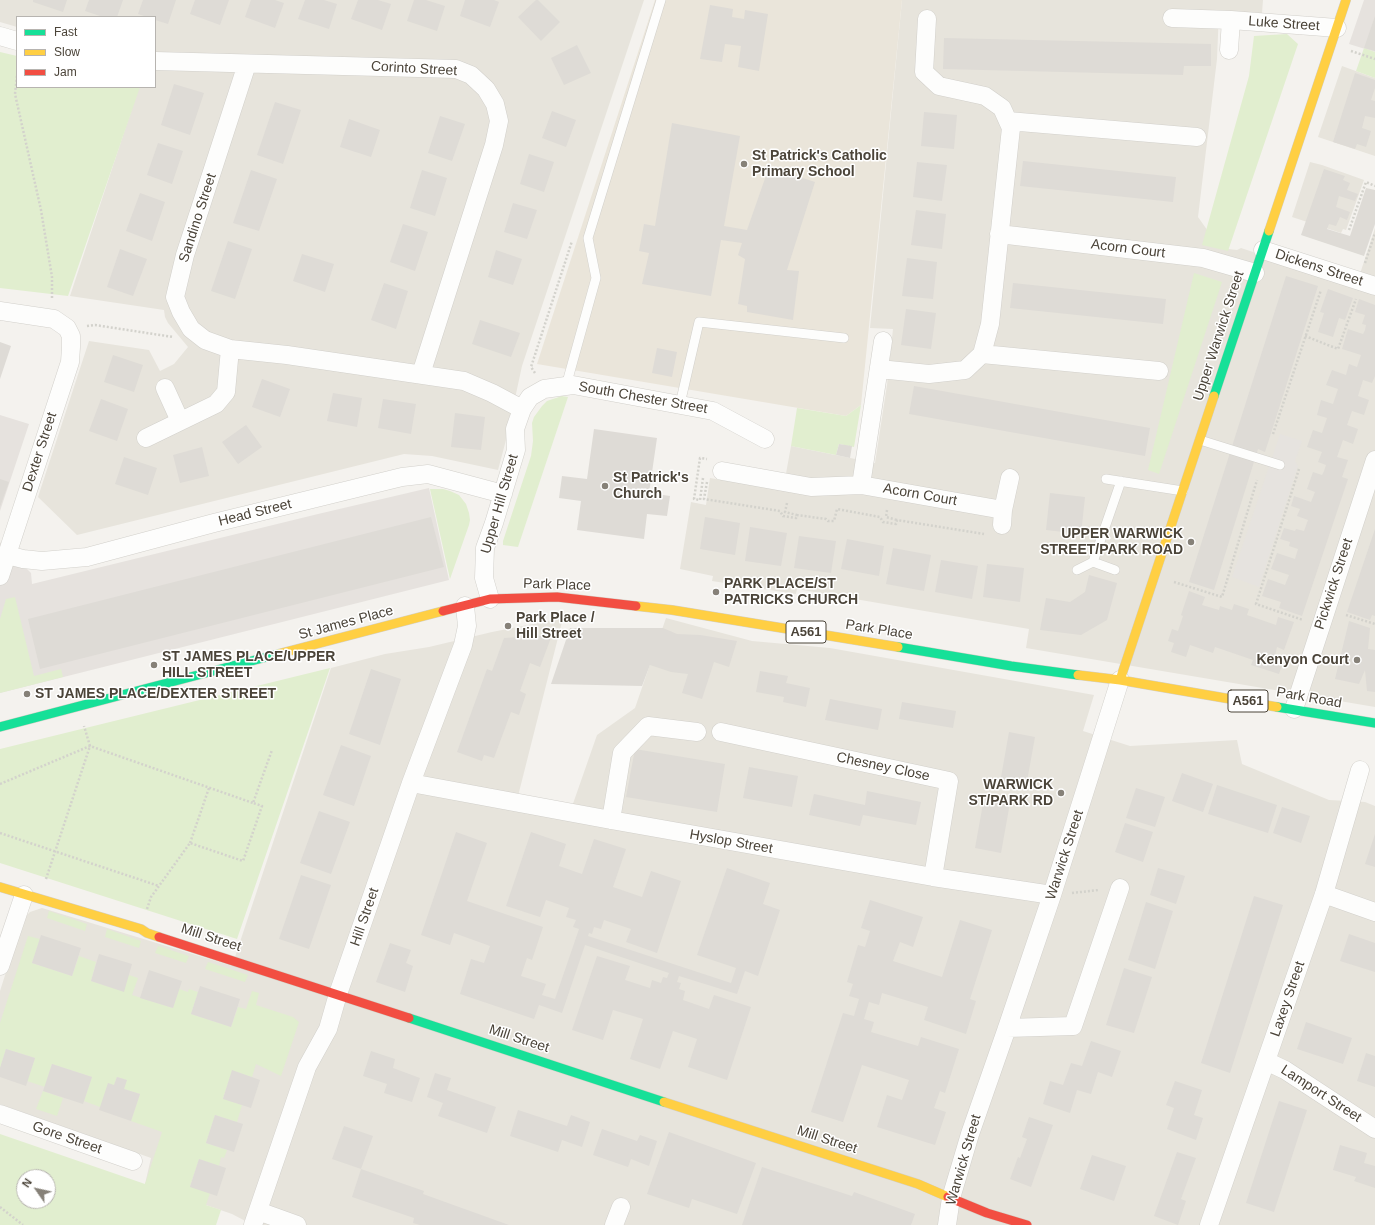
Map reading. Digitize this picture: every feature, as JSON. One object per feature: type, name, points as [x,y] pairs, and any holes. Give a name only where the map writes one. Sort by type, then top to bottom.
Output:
[{"type":"main road","name":"Upper Warwick Street","points":[[1120,680],[1346,0]]},
{"type":"main road","name":"Park Place","points":[[490,599],[557,597],[612,602],[672,610],[1010,666],[1120,680]]},
{"type":"main road","name":"St James Place","points":[[0,727],[490,599]]},
{"type":"main road","name":"Park Road","points":[[1120,680],[1375,723]]},
{"type":"main road","name":"Mill Street","points":[[0,887],[140,929],[147,933],[338,994],[741,1128],[918,1184],[987,1213],[1027,1225]]},
{"type":"street","points":[[879,369],[928,374],[965,370],[982,354],[990,324],[1011,128],[1002,108],[985,96],[939,86],[924,72],[927,18]]},
{"type":"street","name":"Luke Street","points":[[1172,18],[1231,20],[1337,28]]},
{"type":"street","name":"Luke Street","points":[[1229,50],[1231,20]]},
{"type":"street","points":[[0,36],[16,41]]},
{"type":"street","name":"Corinto Street","points":[[156,61],[456,69],[471,74],[486,89],[496,104],[499,122],[494,145],[421,374]]},
{"type":"street","name":"Sandino Street","points":[[247,64],[185,255],[175,297],[181,312],[191,329],[205,340],[230,349],[287,355],[464,381],[492,393],[522,409]]},
{"type":"street","points":[[1008,120],[1196,138]]},
{"type":"street","name":"Acorn Court","points":[[999,234],[1203,258],[1255,273]]},
{"type":"street","name":"Dickens Street","points":[[1263,250],[1365,283]]},
{"type":"street","points":[[0,311],[54,319],[67,328]]},
{"type":"street","name":"Dexter Street","points":[[0,576],[70,362],[71,336],[67,328]]},
{"type":"street","points":[[861,485],[883,341]]},
{"type":"street","points":[[146,438],[216,404],[226,392],[230,349]]},
{"type":"street","points":[[982,354],[1159,371]]},
{"type":"street","name":"South Chester Street","points":[[522,409],[530,397],[544,389],[573,385],[713,411],[765,439]]},
{"type":"street","points":[[165,388],[180,421]]},
{"type":"street","name":"Upper Hill Street","points":[[490,599],[484,578],[485,548],[516,450],[515,429],[522,409]]},
{"type":"street","name":"Pickwick Street","points":[[1294,709],[1375,460]]},
{"type":"street","name":"Acorn Court","points":[[722,471],[811,487],[861,485],[998,524]]},
{"type":"street","name":"Head Street","points":[[7,555],[23,559],[42,561],[87,557],[214,523],[402,477],[428,474],[503,494]]},
{"type":"street","points":[[998,524],[1010,478]]},
{"type":"street","name":"Hill Street","points":[[255,1218],[306,1067],[328,1029],[338,994],[411,783],[464,645],[467,626],[465,606]]},
{"type":"street","name":"Warwick Street","points":[[947,1225],[951,1198],[970,1134],[1052,895],[1120,680]]},
{"type":"street","points":[[611,820],[622,753],[648,726],[697,732]]},
{"type":"street","name":"Chesney Close","points":[[721,732],[949,781],[933,877]]},
{"type":"street","name":"Laxey Street","points":[[1209,1225],[1324,894],[1360,770]]},
{"type":"street","name":"Hyslop Street","points":[[411,783],[933,877],[1052,895]]},
{"type":"street","points":[[1007,1028],[1073,1026],[1120,888]]},
{"type":"street","points":[[1324,894],[1375,912]]},
{"type":"street","points":[[0,966],[32,897]]},
{"type":"street","name":"Lamport Street","points":[[1266,1061],[1285,1070],[1375,1129]]},
{"type":"street","name":"Gore Street","points":[[0,1114],[133,1161]]},
{"type":"street","points":[[614,1225],[621,1207]]},
{"type":"street","points":[[255,1218],[297,1225]]},
{"type":"lane","points":[[566,386],[596,278],[588,238],[661,0]]},
{"type":"lane","points":[[680,404],[699,322],[844,338]]},
{"type":"lane","points":[[1200,440],[1280,465]]},
{"type":"lane","points":[[1106,479],[1183,490]]},
{"type":"lane","points":[[1077,570],[1093,562],[1121,481]]},
{"type":"lane","points":[[1093,562],[1115,570]]},
{"type":"path","points":[[16,85],[15,94],[41,210],[52,277],[52,303]]},
{"type":"path","points":[[1349,230],[1366,182],[1375,186]]},
{"type":"path","points":[[1305,336],[1338,349],[1365,283],[1375,233]]},
{"type":"path","points":[[1273,434],[1327,271]]},
{"type":"path","points":[[67,328],[96,325],[176,338],[191,329]]},
{"type":"path","points":[[1299,469],[1256,604],[1321,626]]},
{"type":"path","points":[[1155,575],[1222,597],[1257,480]]},
{"type":"path","points":[[704,499],[780,511],[783,516],[796,518],[797,515]]},
{"type":"path","points":[[785,512],[834,521],[837,509],[880,517],[883,522],[896,524],[897,520]]},
{"type":"path","points":[[886,517],[897,520],[998,524]]},
{"type":"path","points":[[1326,608],[1375,624]]},
{"type":"path","points":[[32,897],[56,851],[90,746],[78,707]]},
{"type":"path","points":[[0,784],[90,746],[262,806],[243,861],[190,843]]},
{"type":"path","points":[[253,803],[272,750]]},
{"type":"path","points":[[140,929],[151,897],[190,843],[209,788]]},
{"type":"path","points":[[0,833],[159,886]]},
{"type":"path","points":[[1052,895],[1120,888]]},
{"type":"path","points":[[0,1208],[23,1225]]},
{"type":"shaded area","points":[[0,0],[644,0],[522,366],[498,470],[432,456],[404,454],[77,535],[38,497],[89,341],[149,350],[160,371],[174,364],[188,347],[168,323],[164,310],[70,296],[139,88],[156,88],[156,16],[16,16],[16,27],[0,22]]},
{"type":"shaded area","name":"St Patrick's Catholic Primary School","points":[[655,0],[902,0],[861,405],[846,416],[537,364]]},
{"type":"shaded area","points":[[902,0],[1263,0],[1262,13],[1219,11],[1217,59],[1198,217],[1215,241],[1228,249],[1237,250],[1241,248],[1356,286],[1375,228],[1375,707],[1026,648],[1029,629],[797,589],[796,594],[712,581],[713,576],[680,569],[691,502],[706,505],[710,478],[783,490],[791,446],[875,463],[887,385],[893,329],[870,328]]},
{"type":"shaded area","points":[[1364,0],[1375,0],[1375,52],[1349,44]]},
{"type":"shaded area","points":[[1342,66],[1375,78],[1375,156],[1318,137]]},
{"type":"shaded area","points":[[1310,162],[1364,180],[1346,230],[1343,229],[1341,233],[1292,217]]},
{"type":"shaded area","points":[[0,415],[29,424],[0,511]]},
{"type":"shaded area","points":[[1280,434],[1302,441],[1295,461],[1298,466],[1259,587],[1232,577]]},
{"type":"shaded area","points":[[429,488],[449,580],[0,693],[0,542],[31,573],[32,584]]},
{"type":"shaded area","points":[[563,618],[515,808],[568,818],[597,735],[635,708],[666,618],[752,641],[830,648],[1094,695],[1083,731],[1130,746],[1237,740],[1242,764],[1329,800],[1365,802],[1375,806],[1375,1225],[253,1225],[232,1214],[145,1184],[151,1158],[0,1104],[0,991],[23,919],[30,912],[42,908],[232,966],[331,668],[385,654],[429,647],[492,632]]},
{"type":"green space","points":[[1287,34],[1298,44],[1228,251],[1202,245],[1249,76],[1254,36]]},
{"type":"green space","points":[[1364,48],[1375,52],[1375,78],[1356,71]]},
{"type":"green space","points":[[0,52],[16,56],[16,88],[140,88],[68,296],[0,288]]},
{"type":"green space","points":[[1194,273],[1222,282],[1159,474],[1148,470]]},
{"type":"green space","points":[[562,396],[568,397],[518,547],[503,545],[503,541],[531,456],[533,441],[532,423],[534,417],[547,401]]},
{"type":"green space","points":[[861,405],[854,447],[839,444],[836,455],[791,446],[797,408],[846,416]]},
{"type":"green space","points":[[430,489],[443,489],[459,495],[466,504],[469,513],[469,525],[450,579]]},
{"type":"green space","points":[[15,597],[34,676],[61,669],[63,677],[0,693],[0,619],[6,599]]},
{"type":"green space","points":[[330,668],[237,939],[0,863],[0,749]]},
{"type":"green space","points":[[49,911],[87,924],[85,931],[47,918]]},
{"type":"green space","points":[[107,929],[141,941],[139,948],[105,937]]},
{"type":"green space","points":[[28,936],[40,939],[32,963],[72,976],[79,956],[96,962],[91,981],[123,991],[129,975],[138,978],[132,995],[173,1008],[179,989],[188,992],[189,989],[198,992],[191,1014],[231,1027],[238,1007],[246,1009],[252,991],[259,993],[256,1005],[293,1017],[299,1022],[281,1076],[256,1064],[252,1077],[232,1071],[223,1098],[242,1105],[237,1122],[215,1115],[206,1143],[227,1150],[226,1153],[224,1158],[221,1157],[219,1166],[199,1159],[190,1186],[210,1193],[206,1205],[221,1210],[216,1225],[0,1225],[0,1134],[145,1184],[162,1132],[131,1121],[140,1094],[124,1089],[126,1080],[117,1077],[114,1085],[100,1107],[84,1101],[92,1077],[52,1064],[45,1087],[27,1081],[35,1058],[6,1049],[0,1068],[0,1023]]},
{"type":"green space","points":[[158,946],[189,956],[186,963],[155,953]]},
{"type":"green space","points":[[208,962],[248,975],[245,982],[205,969]]},
{"type":"green space","points":[[43,1091],[63,1098],[57,1116],[36,1109]]},
{"type":"building","points":[[33,0],[67,0],[63,12],[33,2]]},
{"type":"building","points":[[89,0],[123,0],[117,16],[100,16],[85,11]]},
{"type":"building","points":[[143,0],[176,0],[168,24],[156,20],[156,16],[144,16],[138,14]]},
{"type":"building","points":[[195,0],[229,0],[220,25],[190,14]]},
{"type":"building","points":[[251,0],[275,0],[284,3],[275,28],[245,17]]},
{"type":"building","points":[[305,0],[324,0],[337,4],[329,29],[298,19]]},
{"type":"building","points":[[358,0],[378,0],[391,4],[382,30],[351,19]]},
{"type":"building","points":[[414,0],[426,0],[445,6],[437,31],[407,21]]},
{"type":"building","points":[[465,0],[494,0],[499,2],[490,27],[460,16]]},
{"type":"building","points":[[536,0],[538,0],[560,22],[541,41],[518,17]]},
{"type":"building","points":[[710,5],[733,9],[732,17],[744,19],[745,10],[768,14],[759,71],[738,67],[741,46],[725,44],[722,62],[700,59]]},
{"type":"building","points":[[1375,16],[1375,51],[1364,48]]},
{"type":"building","points":[[944,38],[1211,44],[1211,66],[1184,66],[1183,75],[943,69]]},
{"type":"building","points":[[577,45],[591,73],[564,85],[551,58]]},
{"type":"building","points":[[1355,73],[1375,80],[1375,88],[1371,100],[1375,101],[1375,118],[1365,116],[1362,128],[1371,131],[1366,147],[1357,144],[1355,149],[1333,142]]},
{"type":"building","points":[[174,84],[204,93],[190,135],[161,125]]},
{"type":"building","points":[[275,102],[301,110],[283,164],[257,155]]},
{"type":"building","points":[[552,111],[576,120],[566,147],[542,138]]},
{"type":"building","points":[[924,112],[957,115],[954,149],[921,146]]},
{"type":"building","points":[[440,116],[465,124],[452,161],[428,153]]},
{"type":"building","points":[[349,119],[380,130],[371,157],[340,147]]},
{"type":"building","points":[[672,123],[740,136],[724,226],[747,230],[769,167],[815,182],[787,270],[799,271],[793,320],[747,312],[747,306],[738,304],[745,259],[738,255],[742,243],[721,240],[711,296],[642,284],[649,253],[639,251],[644,224],[655,226]]},
{"type":"building","points":[[158,143],[183,151],[172,184],[147,175]]},
{"type":"building","points":[[529,154],[554,162],[544,192],[520,184]]},
{"type":"building","points":[[1023,161],[1176,177],[1173,202],[1020,186]]},
{"type":"building","points":[[917,162],[947,165],[942,201],[913,197]]},
{"type":"building","points":[[1324,169],[1345,176],[1343,180],[1350,183],[1347,190],[1358,194],[1355,201],[1339,196],[1336,207],[1350,212],[1347,220],[1340,217],[1336,226],[1329,224],[1327,229],[1350,236],[1366,188],[1375,190],[1375,224],[1364,256],[1301,235]]},
{"type":"building","points":[[251,170],[277,179],[259,231],[233,223]]},
{"type":"building","points":[[422,170],[447,178],[435,216],[410,208]]},
{"type":"building","points":[[140,193],[165,202],[152,241],[126,231]]},
{"type":"building","points":[[513,203],[537,210],[527,239],[504,232]]},
{"type":"building","points":[[916,210],[946,214],[942,249],[911,245]]},
{"type":"building","points":[[403,224],[428,232],[415,271],[390,262]]},
{"type":"building","points":[[228,241],[252,249],[235,299],[211,291]]},
{"type":"building","points":[[120,249],[147,259],[133,296],[107,287]]},
{"type":"building","points":[[496,250],[522,259],[513,285],[488,277]]},
{"type":"building","points":[[302,254],[334,264],[325,292],[293,281]]},
{"type":"building","points":[[907,258],[937,262],[933,299],[902,296]]},
{"type":"building","points":[[1286,276],[1318,286],[1265,452],[1258,449],[1214,590],[1189,582]]},
{"type":"building","points":[[384,283],[408,291],[396,329],[371,320]]},
{"type":"building","points":[[1013,283],[1166,299],[1163,324],[1010,308]]},
{"type":"building","points":[[1328,289],[1353,298],[1345,320],[1339,318],[1333,337],[1318,332],[1324,313],[1320,312]]},
{"type":"building","points":[[1359,299],[1375,305],[1375,376],[1372,383],[1363,380],[1358,396],[1369,400],[1364,415],[1352,411],[1347,425],[1358,429],[1353,444],[1343,440],[1337,457],[1348,460],[1342,477],[1348,479],[1302,616],[1279,608],[1281,602],[1262,596],[1268,579],[1285,585],[1289,575],[1271,569],[1277,553],[1295,559],[1298,549],[1289,546],[1290,542],[1280,539],[1284,528],[1295,531],[1296,529],[1304,531],[1308,520],[1297,516],[1300,509],[1291,506],[1294,496],[1311,502],[1315,492],[1307,489],[1313,472],[1322,475],[1326,465],[1318,462],[1322,452],[1307,447],[1313,430],[1322,433],[1327,418],[1317,415],[1321,400],[1333,404],[1338,389],[1326,385],[1332,370],[1346,375],[1349,364],[1357,367],[1361,355],[1342,349],[1348,329],[1363,334],[1365,330],[1366,325],[1362,324],[1365,315],[1355,312]]},
{"type":"building","points":[[906,309],[936,313],[931,349],[901,345]]},
{"type":"building","points":[[480,320],[520,333],[511,357],[472,344]]},
{"type":"building","points":[[0,342],[11,346],[0,379]]},
{"type":"building","points":[[657,348],[677,352],[672,377],[652,373]]},
{"type":"building","points":[[113,355],[143,365],[134,392],[104,382]]},
{"type":"building","points":[[262,379],[290,389],[280,417],[252,407]]},
{"type":"building","points":[[914,386],[1150,428],[1145,456],[909,414]]},
{"type":"building","points":[[333,393],[362,398],[357,427],[327,421]]},
{"type":"building","points":[[101,399],[128,409],[117,441],[89,431]]},
{"type":"building","points":[[383,399],[416,404],[411,434],[378,428]]},
{"type":"building","points":[[455,413],[485,417],[481,450],[451,447]]},
{"type":"building","points":[[246,425],[262,447],[238,464],[222,442]]},
{"type":"building","name":"St Patrick's Church","points":[[594,429],[657,438],[649,493],[670,496],[667,516],[647,514],[644,539],[577,530],[581,501],[559,498],[562,476],[587,479]]},
{"type":"building","points":[[839,444],[852,446],[850,458],[836,455]]},
{"type":"building","points":[[202,447],[209,476],[180,483],[173,455]]},
{"type":"building","points":[[124,457],[157,468],[148,495],[115,484]]},
{"type":"building","points":[[0,479],[9,482],[0,507]]},
{"type":"building","points":[[1050,493],[1085,497],[1081,534],[1046,530]]},
{"type":"building","points":[[431,517],[444,567],[40,669],[28,619]]},
{"type":"building","points":[[705,517],[740,523],[735,555],[700,549]]},
{"type":"building","points":[[750,527],[787,533],[781,566],[745,561]]},
{"type":"building","points":[[1375,529],[1375,616],[1372,615],[1370,620],[1347,612]]},
{"type":"building","points":[[799,536],[836,541],[831,573],[794,568]]},
{"type":"building","points":[[847,539],[884,546],[879,576],[841,569]]},
{"type":"building","points":[[893,548],[931,555],[924,591],[886,584]]},
{"type":"building","points":[[941,560],[978,566],[972,599],[935,592]]},
{"type":"building","points":[[987,564],[1024,568],[1020,602],[983,597]]},
{"type":"building","points":[[1089,575],[1117,583],[1107,620],[1081,635],[1040,630],[1046,598],[1070,602],[1085,592]]},
{"type":"building","points":[[1189,591],[1205,597],[1202,605],[1219,610],[1220,606],[1232,610],[1234,604],[1249,609],[1247,615],[1276,625],[1278,617],[1294,622],[1284,650],[1277,647],[1275,656],[1284,659],[1279,674],[1251,665],[1253,660],[1215,647],[1213,653],[1190,645],[1186,657],[1171,652],[1174,643],[1168,641],[1172,629],[1178,631],[1183,616],[1181,615]]},
{"type":"building","name":"Kenyon Court","points":[[1349,621],[1370,628],[1368,649],[1375,650],[1375,692],[1367,691],[1365,670],[1359,684],[1335,679]]},
{"type":"building","points":[[570,628],[663,628],[677,634],[700,635],[737,641],[729,667],[714,662],[702,699],[682,693],[688,674],[671,672],[650,665],[642,686],[551,684]]},
{"type":"building","points":[[552,635],[540,667],[530,663],[520,691],[526,694],[519,715],[511,712],[494,758],[484,755],[482,761],[457,752],[487,669],[492,671],[504,638]]},
{"type":"building","points":[[371,669],[401,679],[380,745],[349,734]]},
{"type":"building","points":[[760,671],[788,676],[786,683],[810,688],[806,707],[783,702],[784,697],[756,692]]},
{"type":"building","points":[[830,699],[882,709],[878,730],[825,720]]},
{"type":"building","points":[[902,702],[956,711],[953,728],[899,719]]},
{"type":"building","points":[[1009,732],[1035,737],[1026,787],[1000,783]]},
{"type":"building","points":[[341,745],[371,756],[354,806],[323,795]]},
{"type":"building","points":[[635,749],[725,764],[717,812],[626,797]]},
{"type":"building","points":[[749,767],[798,776],[792,807],[743,798]]},
{"type":"building","points":[[1182,773],[1213,784],[1203,812],[1172,801]]},
{"type":"building","points":[[1217,785],[1277,805],[1268,833],[1208,814]]},
{"type":"building","points":[[1136,788],[1165,797],[1155,827],[1126,818]]},
{"type":"building","points":[[867,791],[921,802],[916,825],[863,815],[860,826],[809,815],[814,794],[865,805]]},
{"type":"building","points":[[984,798],[1010,803],[1001,853],[975,848]]},
{"type":"building","points":[[1282,807],[1310,816],[1301,843],[1273,833]]},
{"type":"building","points":[[319,811],[350,822],[331,874],[300,863]]},
{"type":"building","points":[[1125,823],[1153,832],[1143,862],[1115,852]]},
{"type":"building","points":[[456,832],[487,843],[467,901],[543,927],[532,960],[527,958],[521,976],[546,984],[542,995],[555,999],[579,929],[573,927],[576,920],[566,917],[569,908],[546,900],[540,917],[506,906],[531,832],[566,844],[559,866],[582,874],[594,839],[626,849],[613,887],[642,897],[651,871],[681,881],[657,953],[626,942],[631,929],[604,920],[601,929],[594,927],[592,934],[589,933],[588,936],[731,983],[736,968],[697,955],[727,868],[770,883],[763,904],[780,910],[758,976],[745,971],[737,994],[679,976],[677,982],[681,983],[679,989],[685,991],[683,1000],[709,1009],[714,995],[751,1007],[727,1080],[688,1067],[697,1039],[673,1031],[660,1069],[630,1059],[643,1019],[613,1010],[603,1040],[572,1030],[597,956],[630,966],[625,980],[650,988],[652,980],[661,983],[663,977],[667,978],[669,973],[585,945],[562,1013],[539,1005],[534,1019],[460,994],[471,959],[484,963],[490,946],[454,933],[450,945],[421,935]]},
{"type":"building","points":[[1375,834],[1375,867],[1365,864]]},
{"type":"building","points":[[1158,868],[1185,876],[1176,904],[1150,895]]},
{"type":"building","points":[[301,875],[331,885],[309,949],[279,939]]},
{"type":"building","points":[[1254,896],[1283,905],[1230,1073],[1201,1063]]},
{"type":"building","points":[[870,900],[923,917],[913,947],[900,942],[893,961],[942,977],[960,920],[992,930],[970,999],[976,1001],[966,1034],[924,1020],[928,1007],[882,993],[879,1005],[869,1002],[864,1019],[874,1022],[871,1032],[918,1046],[921,1037],[959,1049],[945,1093],[940,1091],[934,1108],[946,1112],[935,1145],[877,1127],[887,1095],[902,1100],[909,1080],[862,1065],[843,1122],[811,1112],[843,1013],[854,1016],[859,999],[849,996],[853,984],[847,982],[858,945],[865,947],[870,931],[861,928]]},
{"type":"building","points":[[1146,902],[1173,911],[1155,969],[1128,960]]},
{"type":"building","points":[[1349,934],[1375,943],[1375,972],[1340,961]]},
{"type":"building","points":[[41,935],[81,948],[72,976],[32,963]]},
{"type":"building","points":[[390,943],[411,950],[406,963],[413,966],[405,992],[376,982]]},
{"type":"building","points":[[99,954],[132,964],[124,992],[91,981]]},
{"type":"building","points":[[1124,968],[1152,977],[1134,1033],[1106,1025]]},
{"type":"building","points":[[149,970],[182,981],[173,1008],[140,998]]},
{"type":"building","points":[[200,986],[240,999],[231,1027],[191,1014]]},
{"type":"building","points":[[1306,1022],[1352,1038],[1343,1064],[1297,1049]]},
{"type":"building","points":[[1091,1041],[1121,1051],[1112,1077],[1098,1072],[1091,1094],[1077,1090],[1070,1113],[1043,1104],[1050,1081],[1063,1085],[1071,1063],[1082,1066]]},
{"type":"building","points":[[6,1049],[35,1058],[26,1086],[0,1077],[0,1068]]},
{"type":"building","points":[[371,1051],[395,1059],[393,1068],[420,1078],[412,1102],[384,1093],[387,1084],[363,1076]]},
{"type":"building","points":[[1366,1053],[1375,1056],[1375,1087],[1357,1081]]},
{"type":"building","points":[[52,1064],[92,1077],[83,1104],[43,1091]]},
{"type":"building","points":[[232,1070],[260,1080],[251,1108],[223,1099]]},
{"type":"building","points":[[435,1073],[451,1078],[447,1090],[496,1107],[487,1133],[438,1116],[443,1103],[427,1097]]},
{"type":"building","points":[[117,1077],[127,1080],[124,1089],[140,1094],[131,1121],[99,1110],[108,1083],[114,1085]]},
{"type":"building","points":[[1175,1081],[1202,1090],[1194,1115],[1203,1118],[1196,1140],[1167,1129],[1174,1108],[1166,1105]]},
{"type":"building","points":[[1279,1101],[1307,1110],[1274,1212],[1246,1203]]},
{"type":"building","points":[[518,1110],[567,1126],[571,1115],[590,1122],[582,1147],[562,1140],[558,1152],[510,1136]]},
{"type":"building","points":[[215,1115],[243,1124],[234,1152],[206,1143]]},
{"type":"building","points":[[1029,1117],[1053,1125],[1031,1187],[1010,1179],[1018,1157],[1020,1158],[1027,1139],[1022,1137]]},
{"type":"building","points":[[344,1126],[373,1136],[361,1169],[332,1159]]},
{"type":"building","points":[[602,1129],[637,1141],[640,1135],[657,1141],[649,1166],[631,1159],[628,1167],[593,1155]]},
{"type":"building","points":[[669,1132],[756,1163],[737,1214],[692,1199],[689,1208],[647,1194]]},
{"type":"building","points":[[1340,1145],[1367,1153],[1364,1163],[1375,1166],[1375,1188],[1354,1181],[1356,1177],[1333,1170]]},
{"type":"building","points":[[1177,1152],[1196,1158],[1181,1199],[1186,1201],[1178,1225],[1154,1216]]},
{"type":"building","points":[[1092,1155],[1126,1166],[1114,1201],[1080,1189]]},
{"type":"building","points":[[199,1159],[226,1168],[217,1196],[190,1187]]},
{"type":"building","points":[[762,1167],[852,1196],[854,1192],[915,1214],[911,1225],[742,1225]]},
{"type":"building","points":[[361,1169],[424,1191],[423,1194],[509,1225],[420,1225],[413,1223],[414,1218],[352,1197]]},
{"type":"traffic: fast","points":[[1214,396],[1269,231]]},
{"type":"traffic: fast","points":[[898,647],[1011,666],[1078,675]]},
{"type":"traffic: fast","points":[[0,727],[278,654]]},
{"type":"traffic: fast","points":[[1277,707],[1375,723]]},
{"type":"traffic: fast","points":[[409,1018],[664,1102]]},
{"type":"traffic: slow","points":[[1269,231],[1346,0]]},
{"type":"traffic: slow","points":[[1120,680],[1214,396]]},
{"type":"traffic: slow","points":[[636,606],[672,610],[898,647]]},
{"type":"traffic: slow","points":[[278,654],[443,611]]},
{"type":"traffic: slow","points":[[1078,675],[1120,680],[1277,707]]},
{"type":"traffic: slow","points":[[0,887],[141,929],[147,933],[159,937]]},
{"type":"traffic: slow","points":[[664,1102],[918,1184],[948,1197]]},
{"type":"traffic: jam","points":[[443,611],[490,599],[557,597],[636,606]]},
{"type":"traffic: jam","points":[[159,937],[409,1018]]},
{"type":"traffic: jam","points":[[948,1197],[987,1213],[1027,1225]]},
{"type":"place","name":"St Patrick's Catholic Primary School","points":[[744,164]]},
{"type":"place","name":"St Patrick's Church","points":[[605,486]]},
{"type":"place","name":"UPPER WARWICK STREET/PARK ROAD","points":[[1191,542]]},
{"type":"place","name":"PARK PLACE/ST PATRICKS CHURCH","points":[[716,592]]},
{"type":"place","name":"Park Place / Hill Street","points":[[508,626]]},
{"type":"place","name":"Kenyon Court","points":[[1357,660]]},
{"type":"place","name":"ST JAMES PLACE/UPPER HILL STREET","points":[[154,665]]},
{"type":"place","name":"ST JAMES PLACE/DEXTER STREET","points":[[27,694]]},
{"type":"place","name":"WARWICK ST/PARK RD","points":[[1061,793]]}]
